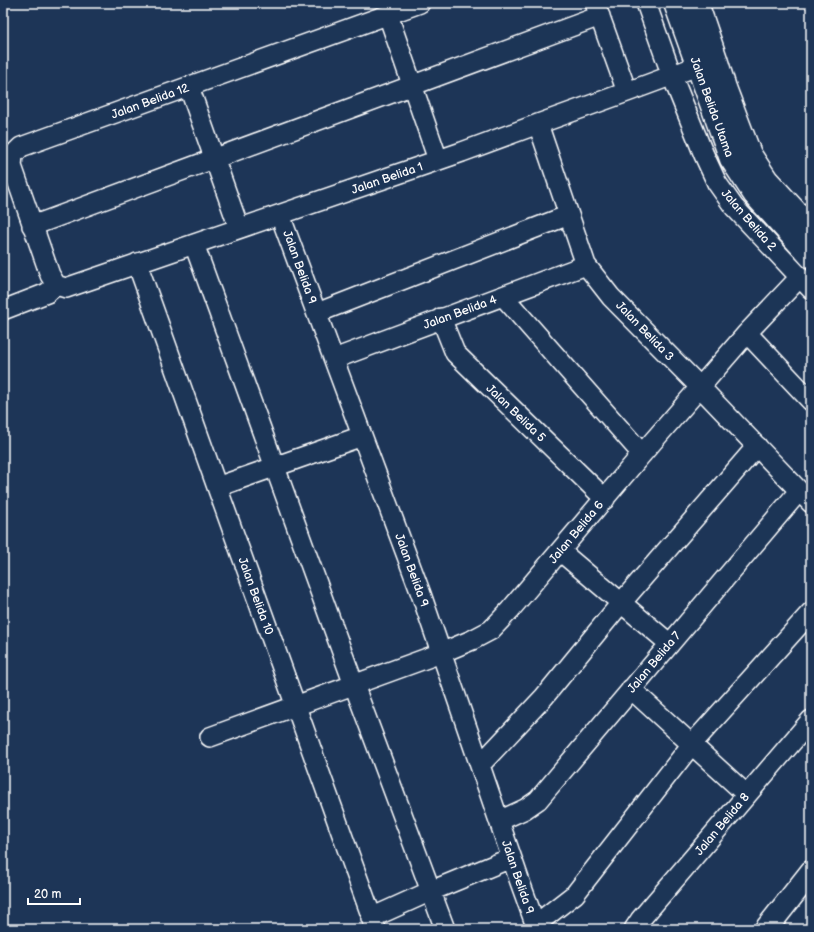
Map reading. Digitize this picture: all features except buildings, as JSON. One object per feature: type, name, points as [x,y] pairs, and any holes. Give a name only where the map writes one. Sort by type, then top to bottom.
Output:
[{"type":"main road","name":"Jalan Belida Utama","points":[[675,3],[707,62],[725,88],[750,154],[767,180],[811,228]]},
{"type":"main road","name":"Jalan Belida Utama","points":[[697,3],[707,62],[731,159],[754,194],[811,257]]},
{"type":"main road","points":[[766,929],[811,872]]},
{"type":"street","name":"Jalan Belida 12","points":[[56,285],[50,275],[12,166],[13,155],[21,147],[420,3]]},
{"type":"street","name":"Jalan Belida 2","points":[[646,3],[672,76],[717,183],[734,207],[806,283]]},
{"type":"street","points":[[32,226],[412,85],[598,9],[627,92]]},
{"type":"street","points":[[388,15],[438,160]]},
{"type":"street","name":"Jalan Belida 1","points":[[56,285],[66,288],[280,215],[438,160],[707,62]]},
{"type":"street","points":[[189,87],[239,228]]},
{"type":"street","name":"Jalan Belida 3","points":[[538,124],[586,265],[611,297],[700,387],[805,497]]},
{"type":"street","name":"Jalan Belida 9","points":[[280,215],[421,594],[536,927]]},
{"type":"street","points":[[317,313],[569,215]]},
{"type":"street","points":[[194,244],[274,467],[445,929]]},
{"type":"street","name":"Jalan Belida 10","points":[[138,263],[374,924]]},
{"type":"street","name":"Jalan Belida 4","points":[[334,359],[586,265]]},
{"type":"street","name":"Jalan Belida 6","points":[[210,738],[441,653],[491,630],[510,610],[746,333],[806,283]]},
{"type":"street","points":[[3,310],[46,294],[56,285]]},
{"type":"street","points":[[502,296],[642,454]]},
{"type":"street","name":"Jalan Belida 5","points":[[441,318],[455,353],[605,499]]},
{"type":"street","points":[[746,333],[811,401]]},
{"type":"street","points":[[217,487],[362,436]]},
{"type":"street","points":[[480,765],[544,697],[621,603],[757,446]]},
{"type":"street","name":"Jalan Belida 7","points":[[499,821],[525,809],[538,800],[669,645],[805,497]]},
{"type":"street","points":[[560,551],[664,639],[669,645]]},
{"type":"street","points":[[536,927],[574,894],[692,744],[811,612]]},
{"type":"street","points":[[631,689],[747,795]]},
{"type":"street","name":"Jalan Belida 8","points":[[634,929],[640,920],[811,720]]},
{"type":"street","points":[[374,924],[431,891],[511,858]]}]
